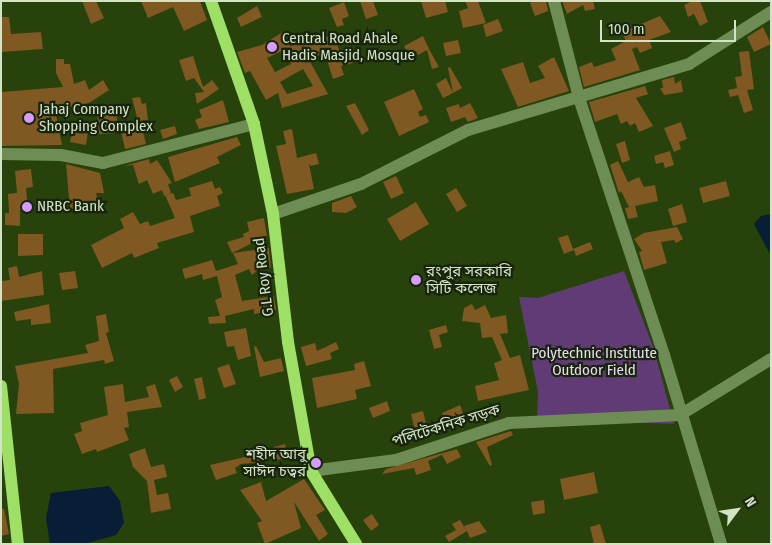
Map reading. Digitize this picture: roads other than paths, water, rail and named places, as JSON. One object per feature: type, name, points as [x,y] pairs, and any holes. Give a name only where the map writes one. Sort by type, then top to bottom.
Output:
[{"type":"main road","name":"G.L Roy Road","points":[[211,1],[254,124],[273,214],[288,342],[311,471],[356,544]]},
{"type":"main road","points":[[1,386],[18,544]]},
{"type":"street","points":[[554,1],[579,98],[664,355],[680,415],[721,544]]},
{"type":"street","points":[[273,214],[361,184],[468,130],[689,64],[771,12]]},
{"type":"street","points":[[1,154],[62,155],[103,163],[254,124]]},
{"type":"street","points":[[680,415],[771,359]]},
{"type":"street","name":"পলিটেকনিক সড়ক","points":[[311,471],[396,460],[509,424],[680,415]]},
{"type":"water","points":[[771,214],[771,256],[754,224],[761,216]]},
{"type":"water","points":[[109,486],[120,501],[124,523],[116,535],[84,544],[50,544],[46,518],[51,493]]},
{"type":"place","name":"Central Road Ahale Hadis Masjid, Mosque","points":[[272,47]]},
{"type":"place","name":"Jahaj Company Shopping Complex","points":[[29,118]]},
{"type":"place","name":"NRBC Bank","points":[[27,207]]},
{"type":"place","name":"রংপুর সরকারি সিটি কলেজ","points":[[416,280]]},
{"type":"place","name":"শহীদ আবু সাঈদ চত্বর","points":[[316,463]]},
{"type":"park label","name":"Polytechnic Institute Outdoor Field","points":[[594,362]]}]
